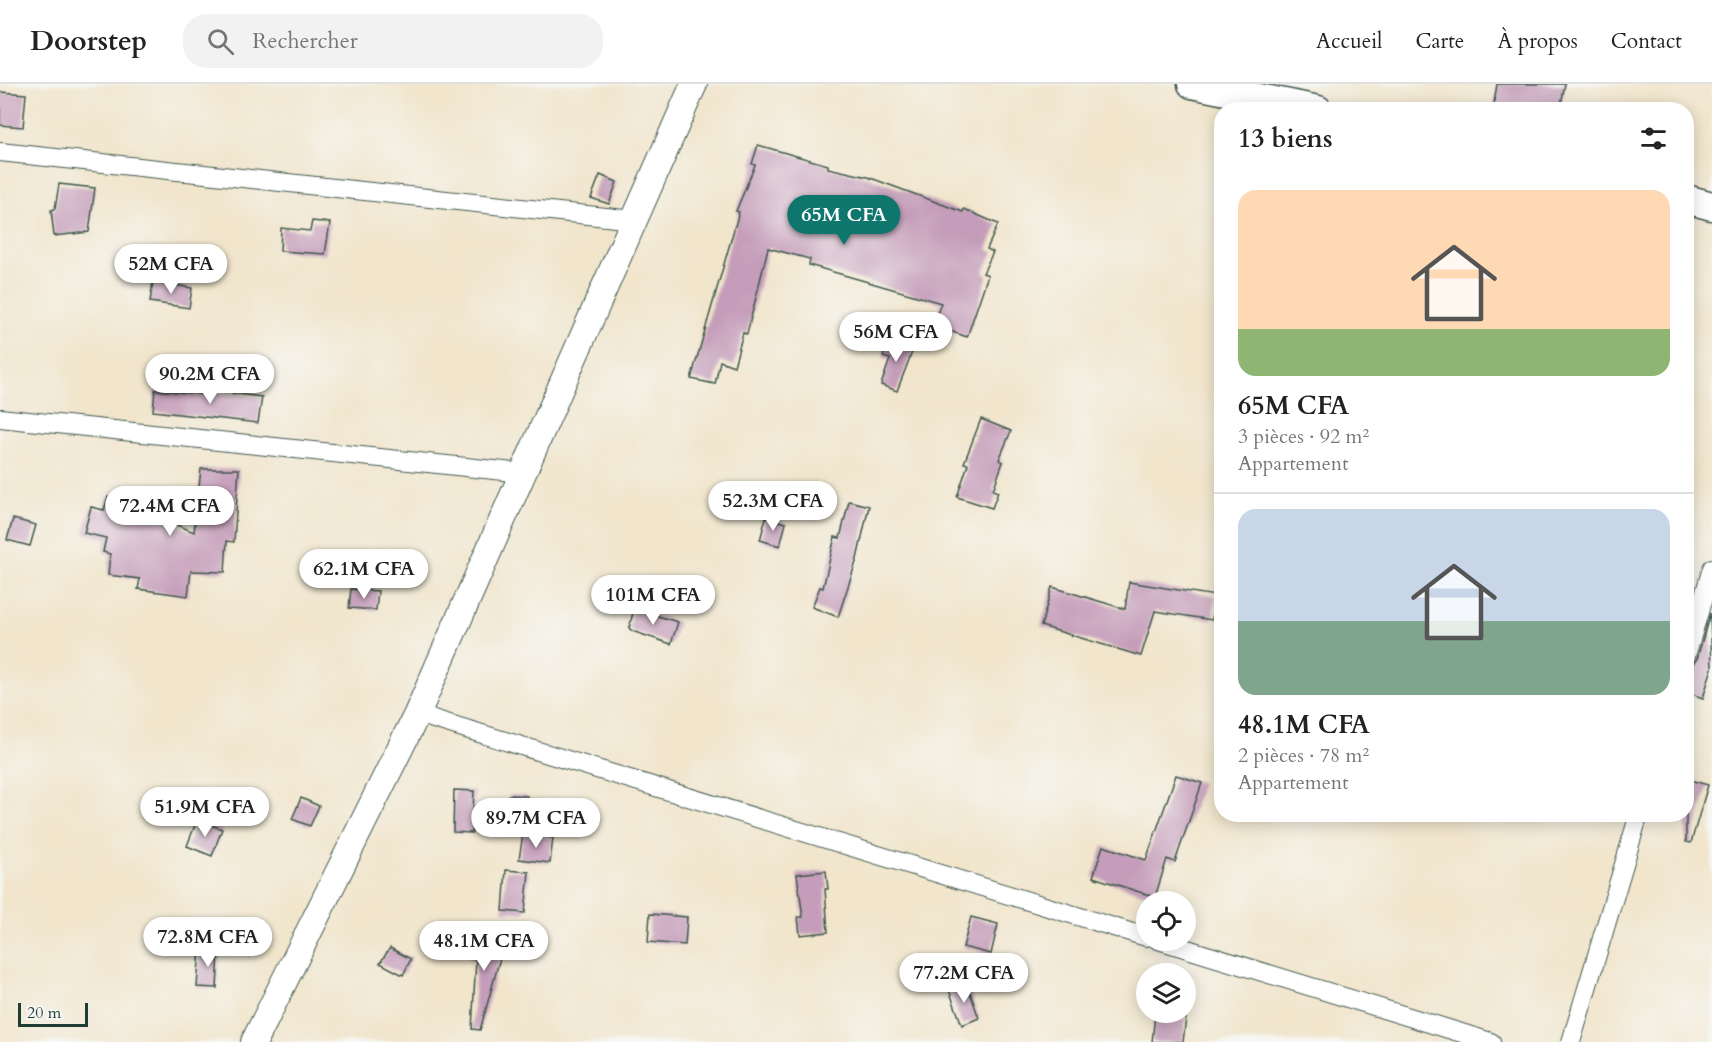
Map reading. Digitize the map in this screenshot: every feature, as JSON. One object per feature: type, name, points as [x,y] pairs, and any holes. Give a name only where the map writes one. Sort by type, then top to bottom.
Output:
[{"type":"main road","points":[[254,1042],[417,714],[694,84]]},
{"type":"main road","points":[[1192,84],[1279,102]]},
{"type":"main road","points":[[1694,200],[1712,206]]},
{"type":"street","points":[[0,152],[634,220]]},
{"type":"street","points":[[0,418],[523,473]]},
{"type":"street","points":[[1694,629],[1712,568]]},
{"type":"street","points":[[417,714],[1136,934]]},
{"type":"street","points":[[1571,1042],[1637,822]]},
{"type":"street","points":[[1194,951],[1491,1042]]},
{"type":"building","points":[[1497,84],[1565,84],[1562,102],[1494,102]]},
{"type":"building","points":[[0,92],[26,94],[23,127],[0,125]]},
{"type":"building","points":[[758,145],[828,165],[828,168],[868,177],[963,212],[964,209],[998,224],[987,249],[993,252],[983,273],[988,275],[967,337],[933,325],[941,303],[809,265],[810,259],[768,248],[747,334],[743,333],[734,366],[720,361],[715,384],[691,379],[739,212],[736,211],[755,165],[752,164]]},
{"type":"building","points":[[600,175],[617,182],[609,204],[591,198]]},
{"type":"building","points":[[59,184],[95,188],[89,232],[54,236],[51,210],[55,209]]},
{"type":"building","points":[[312,221],[330,223],[325,254],[280,251],[281,228],[310,231]]},
{"type":"building","points":[[153,281],[192,288],[189,308],[150,302]]},
{"type":"building","points":[[889,339],[914,347],[897,391],[881,385],[890,359],[883,357]]},
{"type":"building","points":[[155,390],[210,395],[211,391],[262,397],[258,423],[153,411]]},
{"type":"building","points":[[981,419],[1011,431],[999,460],[1003,462],[993,490],[998,492],[992,508],[957,497],[968,464],[964,463]]},
{"type":"building","points":[[201,469],[239,469],[234,542],[227,541],[225,572],[191,571],[188,596],[138,589],[140,579],[108,575],[110,554],[103,552],[106,538],[84,533],[91,507],[104,510],[108,497],[194,532]]},
{"type":"building","points":[[849,501],[869,506],[857,559],[838,617],[812,607],[820,587],[823,588],[835,537],[840,538]]},
{"type":"building","points":[[766,518],[786,523],[780,546],[760,540]]},
{"type":"building","points":[[13,519],[36,525],[30,546],[7,540]]},
{"type":"building","points":[[1129,582],[1214,596],[1212,620],[1155,611],[1141,656],[1041,626],[1052,587],[1125,609]]},
{"type":"building","points":[[351,589],[378,591],[376,610],[349,608]]},
{"type":"building","points":[[634,609],[678,622],[671,644],[632,631],[629,628]]},
{"type":"building","points":[[1710,613],[1712,668],[1703,698],[1694,695],[1694,662]]},
{"type":"building","points":[[1176,775],[1202,783],[1175,862],[1167,859],[1157,891],[1136,891],[1093,877],[1103,846],[1146,860]]},
{"type":"building","points":[[1694,781],[1708,785],[1691,843],[1686,842],[1686,822],[1694,822]]},
{"type":"building","points":[[454,790],[474,791],[472,833],[453,832]]},
{"type":"building","points":[[509,795],[527,796],[524,831],[506,829]]},
{"type":"building","points":[[301,798],[319,806],[310,826],[292,819]]},
{"type":"building","points":[[197,820],[222,829],[212,856],[187,846]]},
{"type":"building","points":[[523,834],[553,838],[550,863],[519,859]]},
{"type":"building","points":[[506,870],[529,872],[525,913],[503,911]]},
{"type":"building","points":[[826,871],[828,932],[800,935],[798,917],[803,917],[797,874]]},
{"type":"building","points":[[650,914],[687,917],[685,945],[648,942]]},
{"type":"building","points":[[971,917],[998,924],[991,954],[963,947]]},
{"type":"building","points":[[476,932],[505,940],[480,1030],[472,1029],[476,959],[468,957]]},
{"type":"building","points":[[200,948],[219,950],[217,988],[197,987]]},
{"type":"building","points":[[390,948],[411,959],[403,975],[380,963]]},
{"type":"building","points":[[967,984],[979,1018],[962,1025],[949,990]]},
{"type":"building","points":[[1154,1023],[1185,1023],[1183,1042],[1152,1042]]}]
